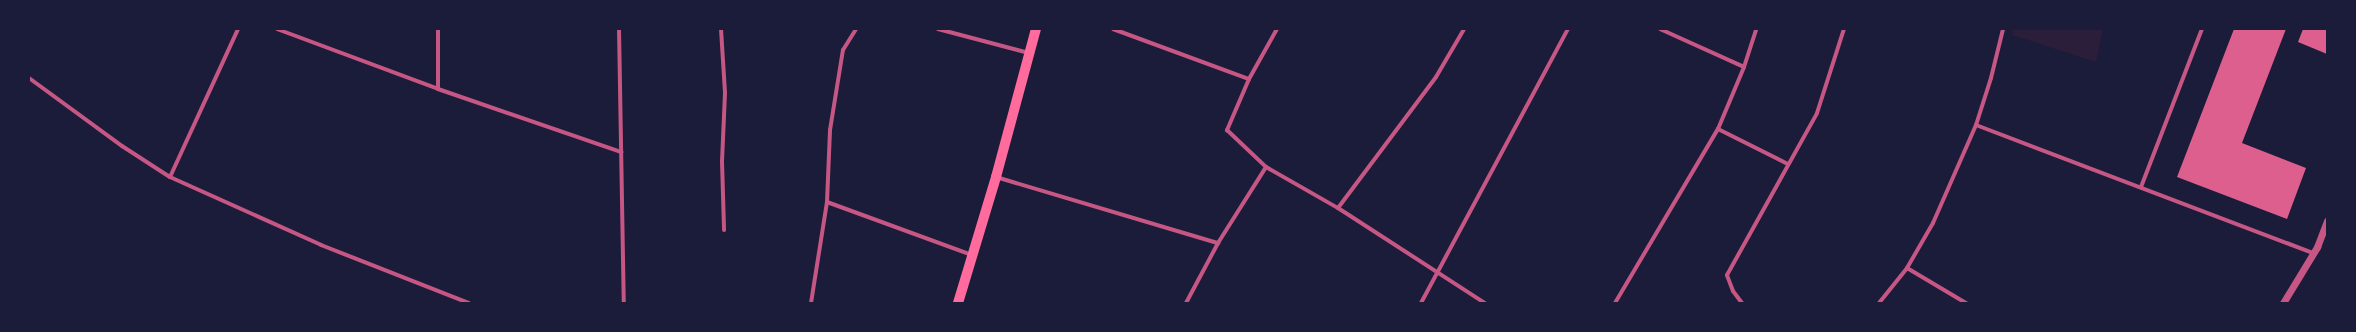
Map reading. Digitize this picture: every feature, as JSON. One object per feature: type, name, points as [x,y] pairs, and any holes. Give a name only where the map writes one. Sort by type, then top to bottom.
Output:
[{"type":"main road","points":[[958,303],[996,177],[1036,29]]},
{"type":"street","points":[[170,177],[238,29]]},
{"type":"street","points":[[276,29],[438,89],[621,152]]},
{"type":"street","points":[[438,29],[438,89]]},
{"type":"street","points":[[618,29],[624,303]]},
{"type":"street","points":[[721,29],[725,94],[722,161],[724,230]]},
{"type":"street","points":[[810,303],[827,202],[830,130],[843,50],[856,29]]},
{"type":"street","points":[[938,29],[1029,53]]},
{"type":"street","points":[[1113,29],[1249,79]]},
{"type":"street","points":[[1278,29],[1249,79],[1227,130],[1266,167],[1338,208],[1485,303]]},
{"type":"street","points":[[1338,208],[1436,77],[1464,29]]},
{"type":"street","points":[[1422,303],[1568,29]]},
{"type":"street","points":[[1660,29],[1744,67]]},
{"type":"street","points":[[1615,303],[1718,129],[1744,67],[1756,29]]},
{"type":"street","points":[[1742,303],[1733,291],[1727,275],[1817,113],[1844,29]]},
{"type":"street","points":[[1879,303],[1907,268],[1933,223],[1976,125],[1991,78],[2003,29]]},
{"type":"street","points":[[2141,187],[2202,29]]},
{"type":"street","points":[[29,78],[122,146],[170,177],[320,245],[469,303]]},
{"type":"street","points":[[1976,125],[2313,253]]},
{"type":"street","points":[[1718,129],[1788,164]]},
{"type":"street","points":[[1186,303],[1218,243],[1266,167]]},
{"type":"street","points":[[996,177],[1218,243]]},
{"type":"street","points":[[827,202],[972,255]]},
{"type":"street","points":[[2283,303],[2313,253],[2327,221]]},
{"type":"street","points":[[1907,268],[1966,303]]},
{"type":"shaded area","points":[[2013,29],[2103,29],[2096,62],[2012,35]]},
{"type":"building","points":[[2234,29],[2286,29],[2242,143],[2306,168],[2287,219],[2177,177]]},
{"type":"building","points":[[2303,29],[2327,29],[2327,54],[2298,42]]}]
